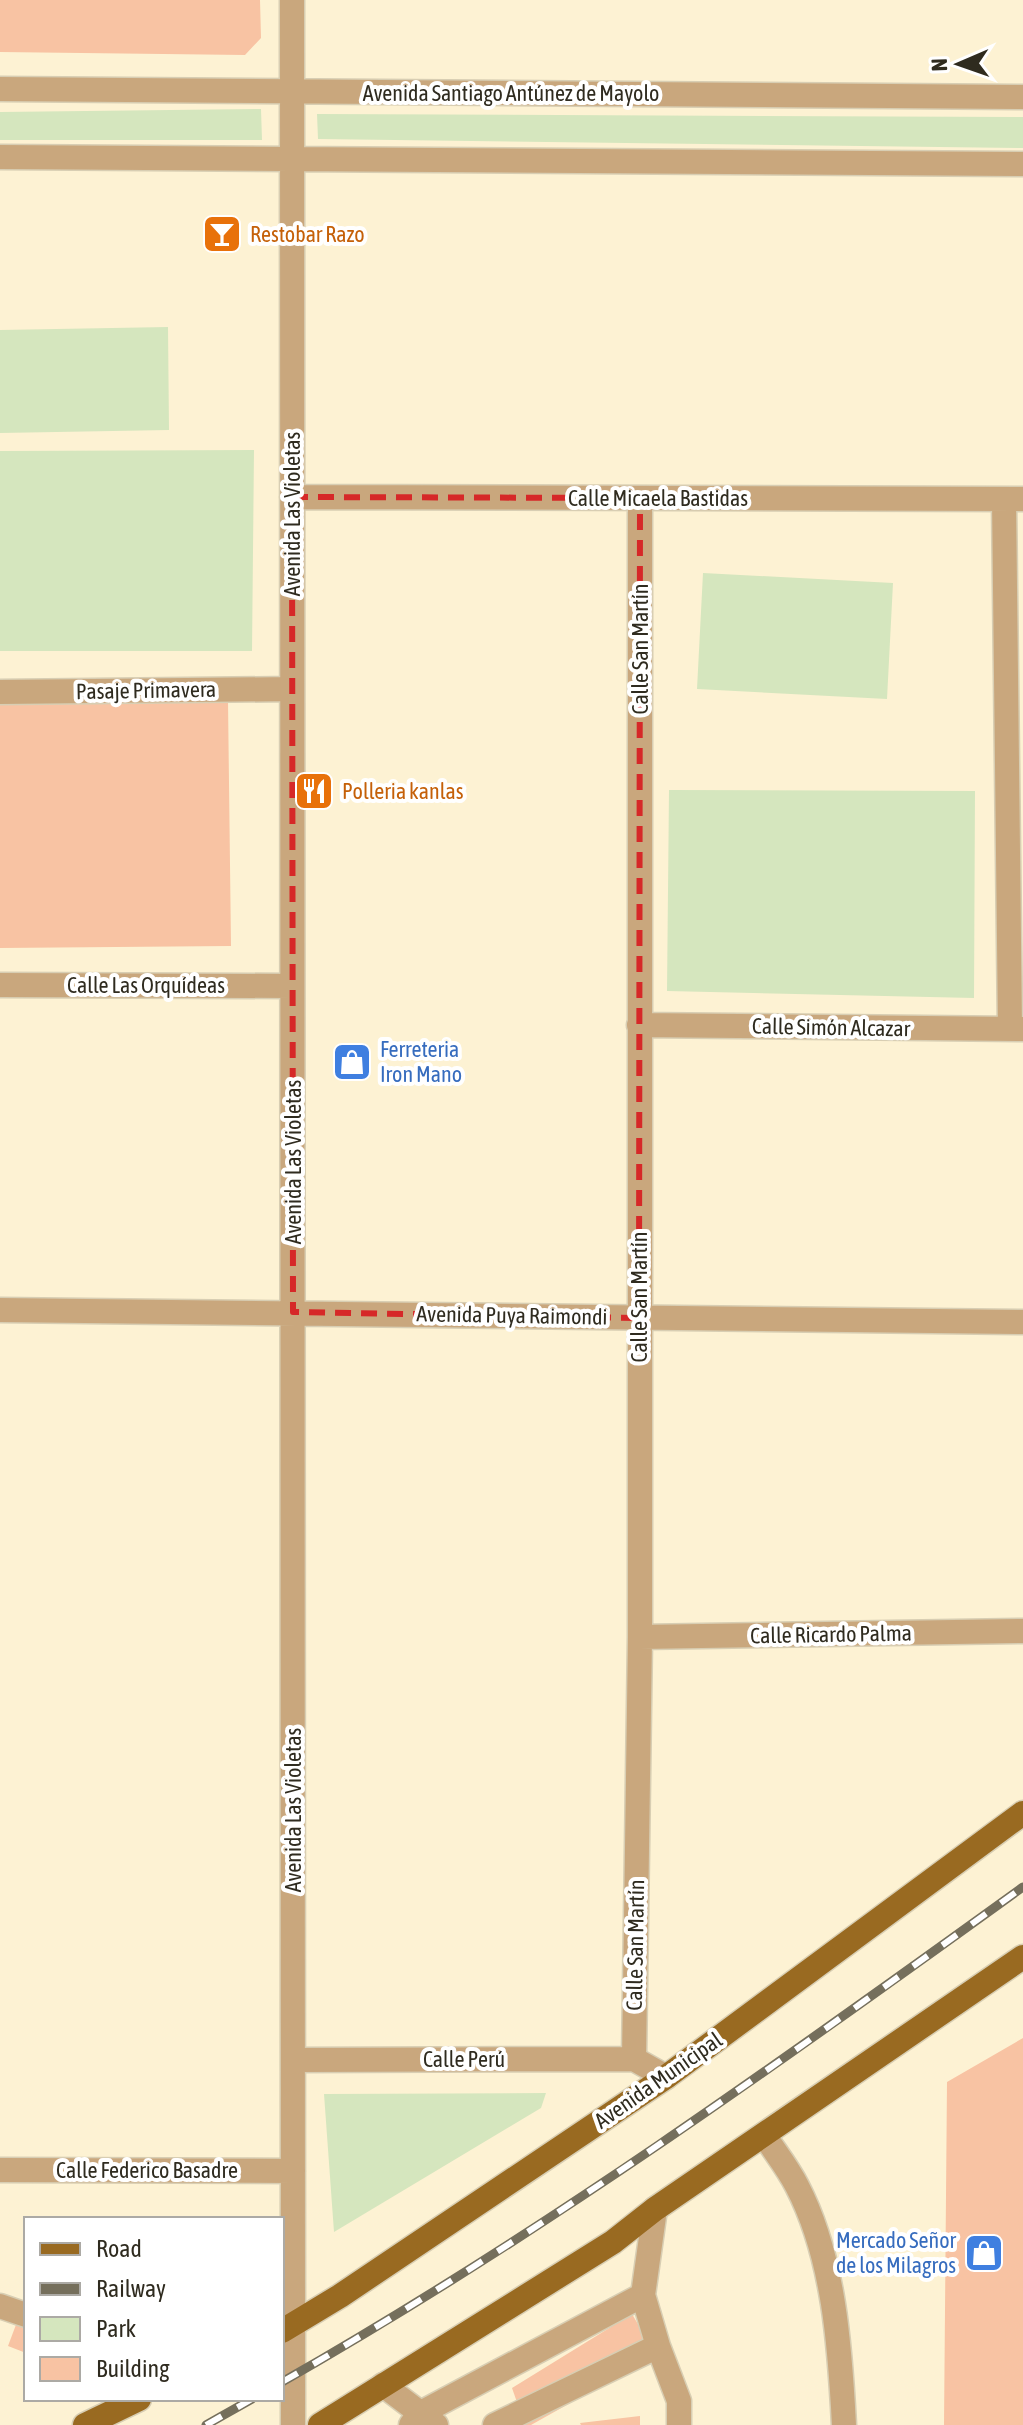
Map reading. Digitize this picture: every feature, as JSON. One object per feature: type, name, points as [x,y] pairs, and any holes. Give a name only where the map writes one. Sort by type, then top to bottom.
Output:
[{"type":"main road","name":"Avenida Municipal","points":[[288,2328],[666,2077],[1023,1813]]},
{"type":"main road","points":[[320,2425],[613,2242],[655,2209],[1023,1957]]},
{"type":"main road","points":[[85,2425],[135,2401]]},
{"type":"street","name":"Avenida Las Violetas","points":[[292,0],[293,2171],[288,2328],[293,2425]]},
{"type":"street","name":"Avenida Santiago Antúnez de Mayolo","points":[[0,89],[1023,97]]},
{"type":"street","points":[[0,157],[1023,164]]},
{"type":"street","name":"Calle Micaela Bastidas","points":[[292,497],[1014,499]]},
{"type":"street","name":"Calle San Martín","points":[[634,2059],[640,1637],[640,498]]},
{"type":"street","points":[[1014,499],[1016,1029]]},
{"type":"street","name":"Pasaje Primavera","points":[[0,692],[292,689]]},
{"type":"street","name":"Calle Las Orquídeas","points":[[0,985],[292,986]]},
{"type":"street","name":"Calle Simón Alcazar","points":[[639,1025],[1016,1029]]},
{"type":"street","name":"Avenida Puya Raimondi","points":[[0,1310],[1023,1322]]},
{"type":"street","name":"Calle Ricardo Palma","points":[[640,1637],[1023,1631]]},
{"type":"street","points":[[634,2059],[666,2077]]},
{"type":"street","name":"Calle Perú","points":[[293,2060],[634,2059]]},
{"type":"street","points":[[764,2135],[798,2187],[823,2259],[841,2368],[844,2425]]},
{"type":"street","name":"Calle Federico Basadre","points":[[0,2170],[293,2171]]},
{"type":"street","points":[[655,2209],[643,2295],[679,2401],[679,2425]]},
{"type":"street","points":[[383,2385],[422,2421],[643,2295]]},
{"type":"street","points":[[0,2306],[24,2314]]},
{"type":"street","points":[[495,2425],[658,2346]]},
{"type":"highlighted area","points":[[292,497],[640,498],[639,1318],[293,1312]]},
{"type":"green space","points":[[261,109],[262,140],[0,140],[0,112]]},
{"type":"green space","points":[[317,114],[1023,117],[1023,148],[318,139]]},
{"type":"green space","points":[[168,327],[169,430],[0,433],[0,330]]},
{"type":"green space","points":[[254,450],[252,651],[0,651],[0,451]]},
{"type":"green space","points":[[703,573],[893,583],[887,699],[697,689]]},
{"type":"green space","points":[[669,790],[975,791],[974,998],[667,991]]},
{"type":"green space","points":[[546,2093],[541,2108],[334,2232],[324,2094]]},
{"type":"building","points":[[0,0],[260,0],[261,38],[245,55],[0,52]]},
{"type":"building","points":[[228,701],[231,946],[0,948],[0,702]]},
{"type":"building","name":"Mercado Señor de los Milagros","points":[[1023,2038],[1023,2425],[944,2425],[947,2082]]},
{"type":"building","points":[[23,2306],[24,2306],[24,2352],[8,2346]]},
{"type":"building","points":[[632,2314],[656,2355],[531,2425],[525,2425],[512,2388]]},
{"type":"building","points":[[640,2416],[640,2425],[580,2423]]},
{"type":"railway","points":[[284,2381],[473,2267],[659,2145],[1023,1887]]},
{"type":"railway","points":[[206,2425],[248,2401]]},
{"type":"place","name":"Restobar Razo","points":[[222,234]]},
{"type":"place","name":"Polleria kanlas","points":[[314,791]]},
{"type":"place","name":"Ferreteria Iron Mano","points":[[352,1062]]},
{"type":"place","name":"Mercado Señor de los Milagros","points":[[984,2253]]}]
